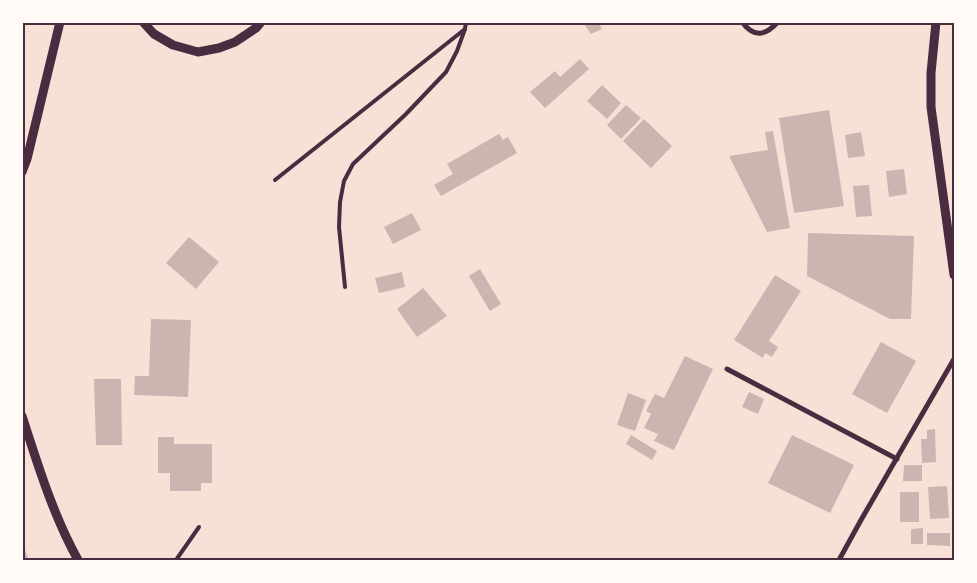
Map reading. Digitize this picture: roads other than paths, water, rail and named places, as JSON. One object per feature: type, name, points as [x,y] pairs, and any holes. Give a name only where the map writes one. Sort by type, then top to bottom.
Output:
[{"type":"street","points":[[22,172],[27,159],[60,22]]},
{"type":"street","points":[[143,22],[154,34],[173,45],[198,52],[219,48],[235,42],[256,28],[260,22]]},
{"type":"street","points":[[742,22],[748,29],[765,33],[778,22]]},
{"type":"street","points":[[936,22],[931,73],[931,107],[954,274]]},
{"type":"street","points":[[839,560],[954,359]]},
{"type":"street","points":[[727,369],[897,459]]},
{"type":"street","points":[[22,416],[42,480],[78,560]]},
{"type":"lane","points":[[345,287],[339,227],[340,202],[344,181],[353,164],[417,103],[446,72],[457,50],[466,22]]},
{"type":"lane","points":[[275,180],[465,29]]},
{"type":"lane","points":[[176,560],[199,527]]}]
